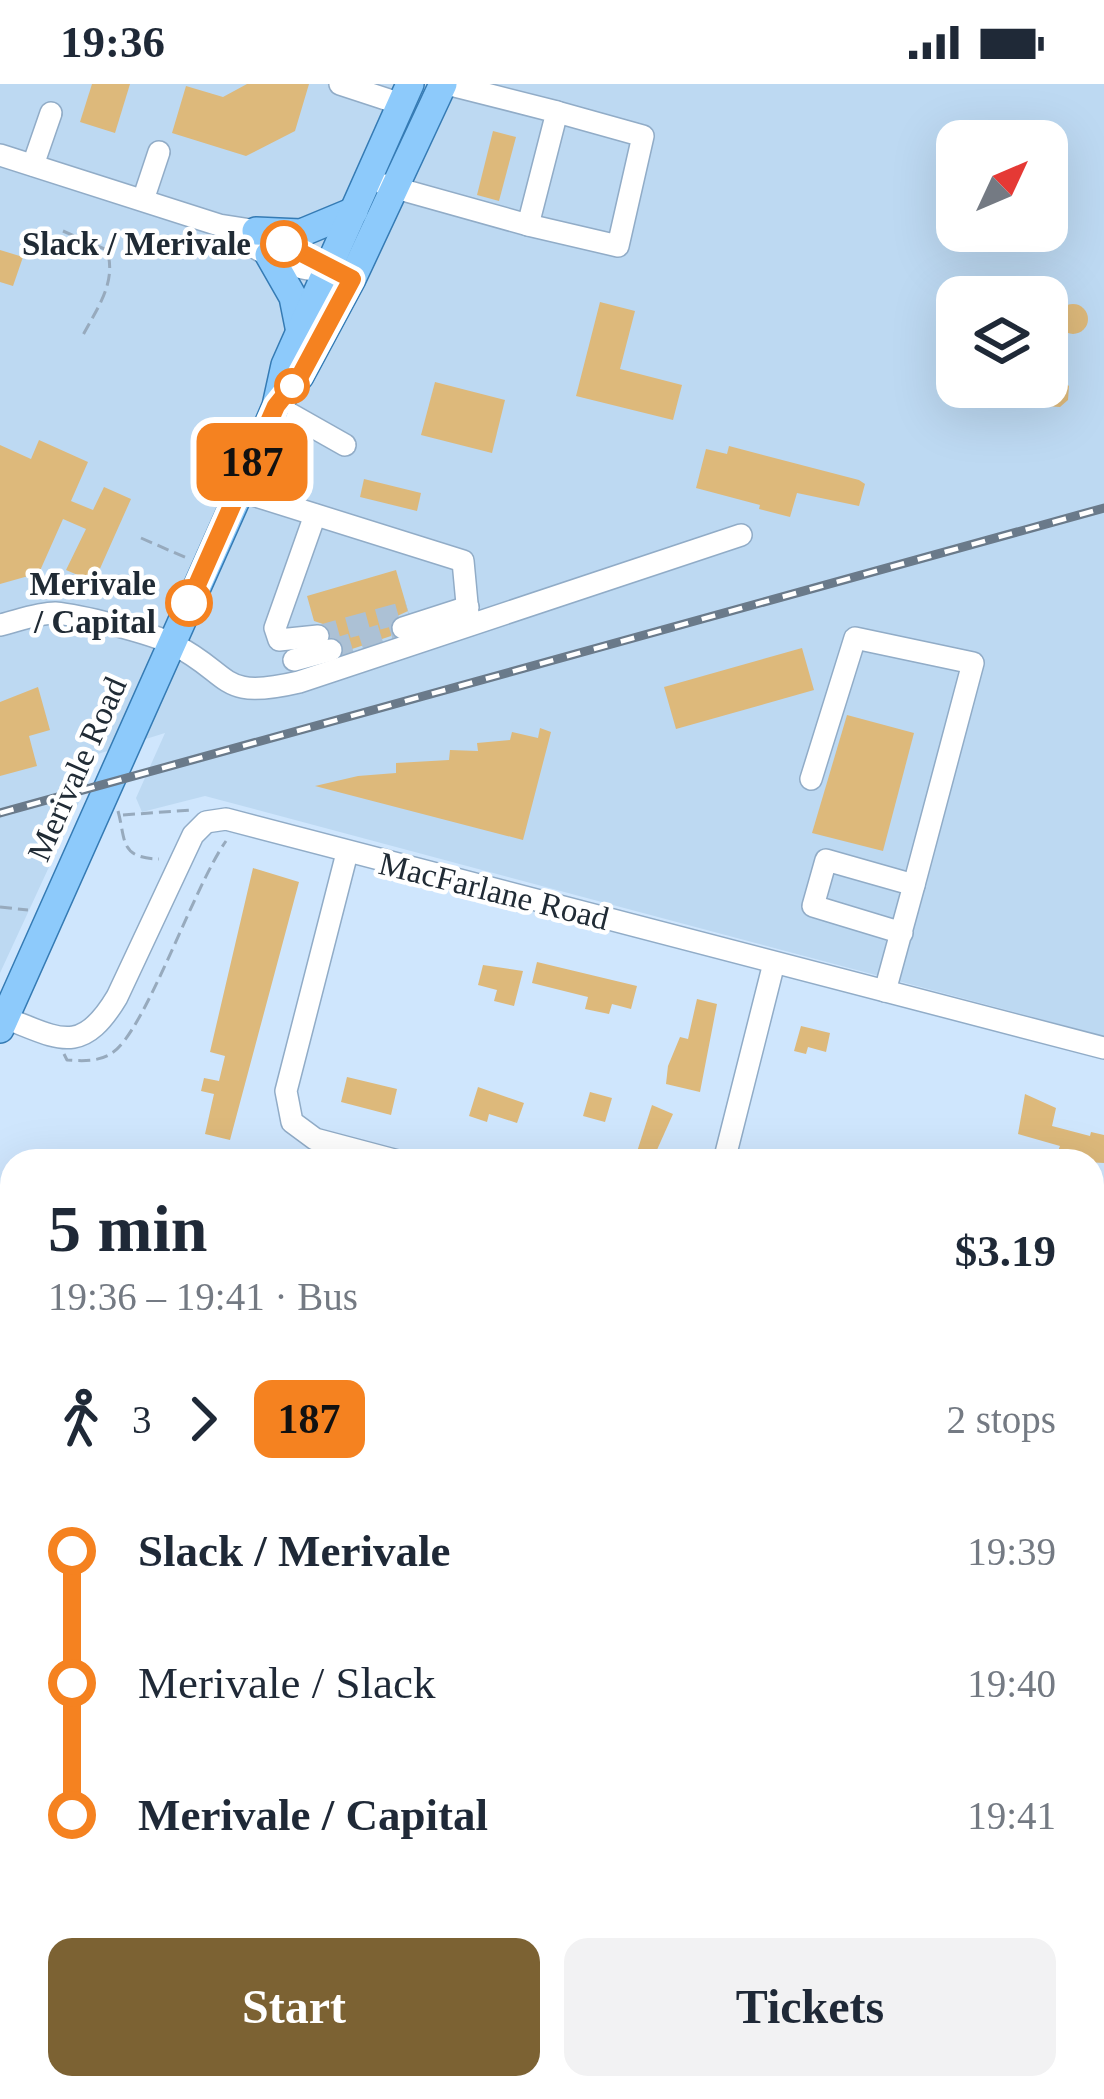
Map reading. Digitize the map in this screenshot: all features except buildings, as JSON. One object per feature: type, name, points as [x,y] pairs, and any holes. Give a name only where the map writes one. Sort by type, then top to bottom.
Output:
[{"type":"main road","name":"Merivale Road","points":[[2,1021],[113,805],[172,643],[276,406],[285,365],[300,332],[395,189],[445,84]]},
{"type":"main road","name":"Merivale Road","points":[[276,406],[300,376],[341,274],[354,211],[406,94]]},
{"type":"main road","points":[[300,332],[293,296],[263,243],[354,211]]},
{"type":"street","points":[[340,84],[406,94]]},
{"type":"street","points":[[368,178],[618,246],[643,136],[445,84]]},
{"type":"street","points":[[528,225],[557,112]]},
{"type":"street","points":[[33,165],[51,113]]},
{"type":"street","points":[[143,200],[159,152]]},
{"type":"street","points":[[0,155],[218,224],[341,274]]},
{"type":"street","points":[[276,406],[345,446]]},
{"type":"street","points":[[240,491],[464,561],[469,616]]},
{"type":"street","points":[[290,656],[275,628],[315,514]]},
{"type":"street","points":[[290,656],[469,616],[741,535]]},
{"type":"street","points":[[0,625],[52,613],[172,643],[233,686],[261,691],[290,656],[325,643]]},
{"type":"street","points":[[413,619],[469,616]]},
{"type":"street","points":[[811,779],[855,638],[973,663],[885,991]]},
{"type":"street","points":[[2,1021],[67,1040],[87,1035],[104,1018],[193,835],[206,822],[234,822]]},
{"type":"street","name":"MacFarlane Road","points":[[234,822],[1104,1048]]},
{"type":"street","points":[[347,853],[286,1091],[292,1122],[314,1139],[352,1149]]},
{"type":"street","points":[[902,933],[813,906],[826,860],[914,885]]},
{"type":"street","points":[[727,1149],[774,962]]},
{"type":"path","points":[[62,231],[106,250],[112,267],[111,280],[82,338]]},
{"type":"path","points":[[141,538],[190,559]]},
{"type":"path","points":[[54,1036],[67,1060],[89,1061],[112,1054],[133,1032],[210,863],[234,822],[208,808],[113,805],[121,836],[138,857],[157,860],[188,848]]},
{"type":"path","points":[[0,907],[36,911]]},
{"type":"shaded area","points":[[0,84],[1104,84],[1104,1036],[205,796],[142,812],[136,798],[165,733],[85,758],[79,802],[0,973]]},
{"type":"tunnel","points":[[318,636],[408,611]]},
{"type":"tunnel","points":[[331,650],[403,628]]},
{"type":"railway","points":[[0,813],[1104,508]]},
{"type":"bus line","name":"187","points":[[189,603],[276,406],[300,376],[352,279],[284,244]]},
{"type":"place","name":"Slack / Merivale","points":[[284,244]]},
{"type":"place","name":"Merivale / Capital","points":[[189,603]]}]
